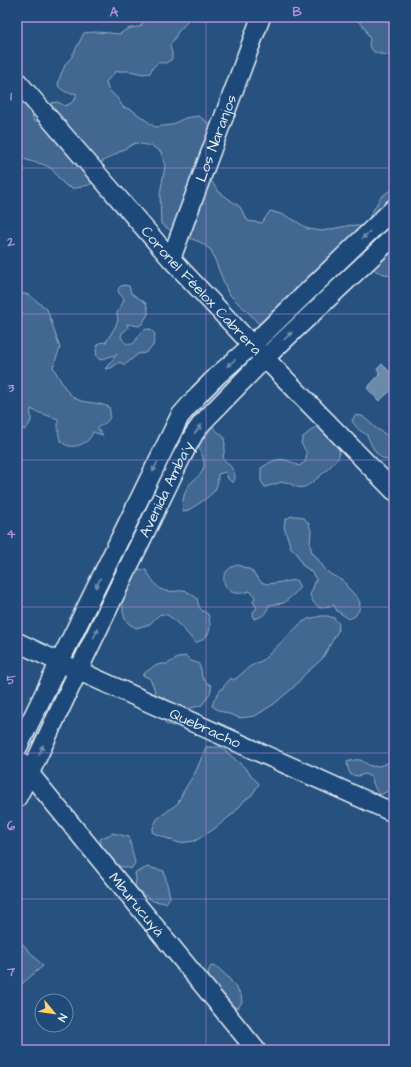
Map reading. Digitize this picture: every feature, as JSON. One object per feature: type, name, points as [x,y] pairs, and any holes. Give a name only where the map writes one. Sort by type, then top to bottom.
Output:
[{"type":"street","name":"Los Naranjos","points":[[172,258],[261,17]]},
{"type":"street","name":"Coronel Féelox Cabrera","points":[[17,81],[172,258],[252,345],[394,491]]},
{"type":"street","name":"Avenida Amba'y","points":[[17,749],[180,416],[198,394],[252,345],[394,208]]},
{"type":"street","name":"Avenida Amba'y","points":[[17,798],[194,434],[202,423],[265,358],[394,236]]},
{"type":"street","name":"Quebracho","points":[[17,642],[78,671],[394,813]]},
{"type":"street","name":"Mburucuyá","points":[[17,758],[256,1050]]},
{"type":"shaded area","points":[[146,17],[188,17],[187,22],[178,32],[170,46],[172,59],[166,63],[156,64],[150,73],[143,74],[130,71],[115,72],[106,82],[108,89],[118,99],[123,107],[132,110],[155,127],[171,125],[185,118],[199,116],[212,126],[210,179],[218,191],[240,207],[248,221],[262,223],[270,211],[284,215],[308,229],[322,231],[351,225],[364,227],[380,198],[394,187],[394,276],[376,271],[371,265],[283,335],[269,331],[257,322],[228,293],[211,250],[200,242],[173,232],[161,224],[160,194],[165,166],[161,152],[152,146],[135,143],[100,163],[96,178],[92,184],[75,188],[68,187],[64,184],[47,166],[27,160],[20,156],[17,152],[17,94],[30,108],[34,121],[41,121],[50,110],[51,103],[58,102],[65,106],[76,98],[76,93],[66,92],[58,86],[59,79],[66,63],[71,58],[84,33],[98,32],[120,34],[134,27],[140,27]]},
{"type":"shaded area","points":[[345,17],[390,17],[389,23],[394,30],[394,56],[374,52],[369,46],[370,39],[363,25],[358,21]]},
{"type":"shaded area","points":[[125,285],[129,286],[131,293],[146,303],[148,314],[139,326],[127,324],[128,328],[122,333],[121,337],[126,343],[133,344],[144,330],[150,329],[155,334],[153,346],[145,353],[138,354],[126,364],[122,364],[120,362],[111,368],[105,369],[117,354],[100,360],[97,357],[96,350],[99,343],[106,342],[115,327],[118,320],[117,313],[124,300],[118,289]]},
{"type":"shaded area","points":[[17,292],[29,295],[47,309],[60,348],[53,367],[68,392],[76,399],[81,401],[109,407],[110,418],[97,428],[103,435],[93,432],[88,440],[77,446],[66,445],[59,437],[58,419],[31,409],[30,423],[26,429],[19,430],[17,432]]},
{"type":"shaded area","points":[[382,364],[394,376],[394,388],[379,401],[367,388],[380,374],[377,369]]},
{"type":"shaded area","points":[[235,376],[240,381],[208,423],[224,437],[225,445],[223,459],[233,469],[235,477],[233,483],[228,479],[226,472],[218,474],[217,486],[213,493],[184,512],[182,503],[186,491],[189,485],[201,473],[204,463],[203,456],[198,446],[184,432],[182,424],[223,381],[230,380]]},
{"type":"shaded area","points":[[355,415],[362,416],[394,441],[394,459],[389,460],[380,457],[367,435],[358,429],[352,421]]},
{"type":"shaded area","points":[[320,426],[332,429],[337,442],[339,456],[334,463],[307,486],[296,487],[284,482],[265,487],[261,481],[261,468],[276,460],[289,461],[299,466],[305,462],[306,452],[301,443],[303,437],[314,428]]},
{"type":"shaded area","points":[[291,516],[304,518],[309,524],[311,531],[310,545],[312,552],[330,574],[344,581],[347,587],[357,597],[360,603],[359,610],[355,616],[349,619],[337,611],[334,605],[320,608],[313,602],[310,595],[316,580],[313,574],[303,566],[296,552],[291,548],[284,527],[285,520]]},
{"type":"shaded area","points":[[238,565],[251,570],[261,582],[267,584],[296,580],[300,587],[284,603],[269,605],[264,614],[254,619],[253,612],[257,608],[253,602],[255,597],[250,591],[241,593],[231,592],[226,587],[224,581],[225,574],[228,570]]},
{"type":"shaded area","points":[[138,569],[146,570],[157,586],[165,591],[185,590],[197,598],[200,608],[208,614],[210,624],[209,632],[204,638],[195,643],[173,619],[167,615],[160,614],[150,624],[136,628],[129,624],[125,619],[123,612],[122,598],[134,573]]},
{"type":"shaded area","points":[[321,616],[334,618],[339,624],[338,631],[322,659],[305,674],[294,687],[274,704],[255,716],[240,718],[218,710],[212,706],[217,695],[231,678],[233,680],[249,667],[263,660],[301,623],[308,619]]},
{"type":"shaded area","points":[[186,656],[191,661],[198,663],[201,669],[202,677],[212,686],[210,693],[202,705],[188,709],[179,722],[173,726],[166,724],[155,698],[153,685],[149,678],[142,675],[154,666],[167,664],[180,657]]},
{"type":"shaded area","points":[[206,747],[221,747],[244,767],[259,784],[252,795],[245,800],[234,813],[214,829],[195,841],[179,843],[152,832],[157,819],[178,803],[196,771]]},
{"type":"shaded area","points":[[394,757],[394,788],[380,795],[375,789],[371,777],[365,774],[358,776],[351,775],[348,769],[347,762],[353,760],[360,760],[370,765],[380,766],[387,763]]},
{"type":"shaded area","points":[[113,833],[129,837],[135,863],[131,869],[118,866],[110,862],[105,855],[100,839]]},
{"type":"shaded area","points":[[148,867],[164,871],[170,897],[166,903],[153,901],[135,887],[135,873]]},
{"type":"shaded area","points":[[17,938],[43,966],[17,988]]},
{"type":"shaded area","points":[[211,966],[217,967],[228,977],[241,995],[242,1002],[238,1008],[231,1006],[209,979],[208,972]]}]
